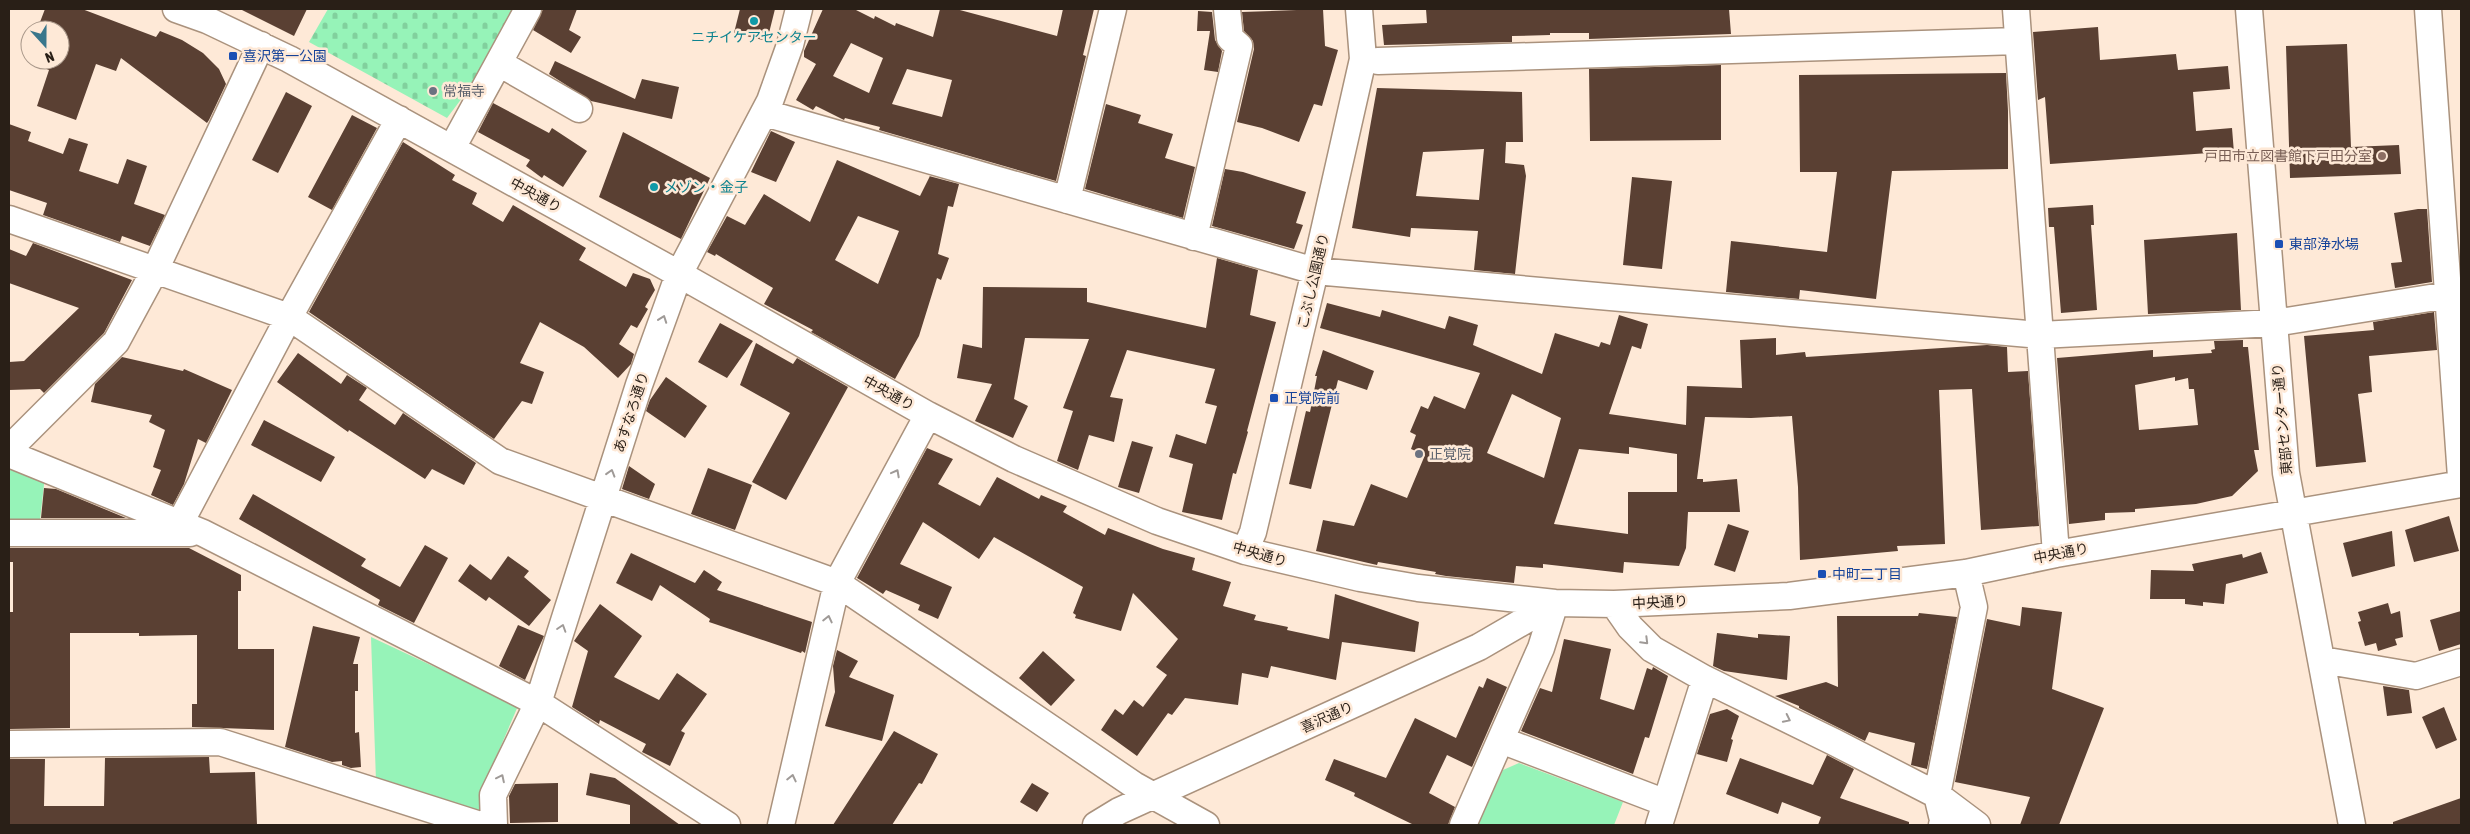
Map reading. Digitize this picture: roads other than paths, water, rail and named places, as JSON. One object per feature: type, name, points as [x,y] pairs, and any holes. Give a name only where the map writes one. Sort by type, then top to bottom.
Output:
[{"type":"street","name":"中央通り","points":[[176,9],[209,14],[261,45],[679,274],[928,415],[1093,495],[1157,521],[1245,550],[1304,566],[1408,586],[1555,604],[1614,604],[1798,595],[1966,573],[2056,554],[2461,484]]},
{"type":"street","points":[[452,148],[528,9]]},
{"type":"street","name":"あすなろ通り","points":[[494,825],[493,795],[538,703],[639,385],[679,274],[764,113],[790,45],[800,9]]},
{"type":"street","points":[[1067,200],[1113,9]]},
{"type":"street","points":[[1194,236],[1239,46],[1230,38],[1227,9]]},
{"type":"street","name":"こぶし公園通り","points":[[1245,550],[1253,532],[1315,271],[1362,60],[1359,9]]},
{"type":"street","points":[[2016,9],[2056,554]]},
{"type":"street","name":"東部センター通り","points":[[2249,9],[2286,473],[2352,825]]},
{"type":"street","points":[[2428,9],[2455,294],[2461,477]]},
{"type":"street","points":[[1378,60],[2018,41]]},
{"type":"street","points":[[9,449],[116,342],[155,270],[261,45]]},
{"type":"street","points":[[499,63],[579,109]]},
{"type":"street","points":[[764,113],[1315,271],[2040,335],[2274,323],[2455,294]]},
{"type":"street","points":[[180,523],[289,317],[399,119]]},
{"type":"street","points":[[9,218],[289,317],[500,461],[837,583],[1152,796],[1206,825]]},
{"type":"street","points":[[781,825],[837,583],[928,415]]},
{"type":"street","points":[[9,454],[204,533],[538,703],[727,825]]},
{"type":"street","points":[[9,533],[204,533]]},
{"type":"street","points":[[1942,825],[1943,820],[1937,796],[1974,607],[1966,573]]},
{"type":"street","points":[[1463,825],[1541,648],[1555,604]]},
{"type":"street","name":"喜沢通り","points":[[1096,825],[1119,811],[1479,647],[1555,604]]},
{"type":"street","points":[[1614,604],[1630,627],[1652,649],[1705,679],[1834,742],[1937,796],[1977,825]]},
{"type":"street","points":[[2322,660],[2416,676],[2461,662]]},
{"type":"street","points":[[1501,740],[1663,814],[1705,679]]},
{"type":"street","points":[[9,744],[220,742],[480,825]]},
{"type":"place","name":"ニチイケアセンター","points":[[754,21]]},
{"type":"place","name":"喜沢第一公園","points":[[233,56]]},
{"type":"place","name":"常福寺","points":[[433,91]]},
{"type":"place","name":"戸田市立図書館下戸田分室","points":[[2382,156]]},
{"type":"place","name":"メゾン・金子","points":[[654,187]]},
{"type":"place","name":"東部浄水場","points":[[2279,244]]},
{"type":"place","name":"正覚院前","points":[[1274,398]]},
{"type":"place","name":"正覚院","points":[[1419,454]]},
{"type":"place","name":"中町二丁目","points":[[1822,574]]}]
